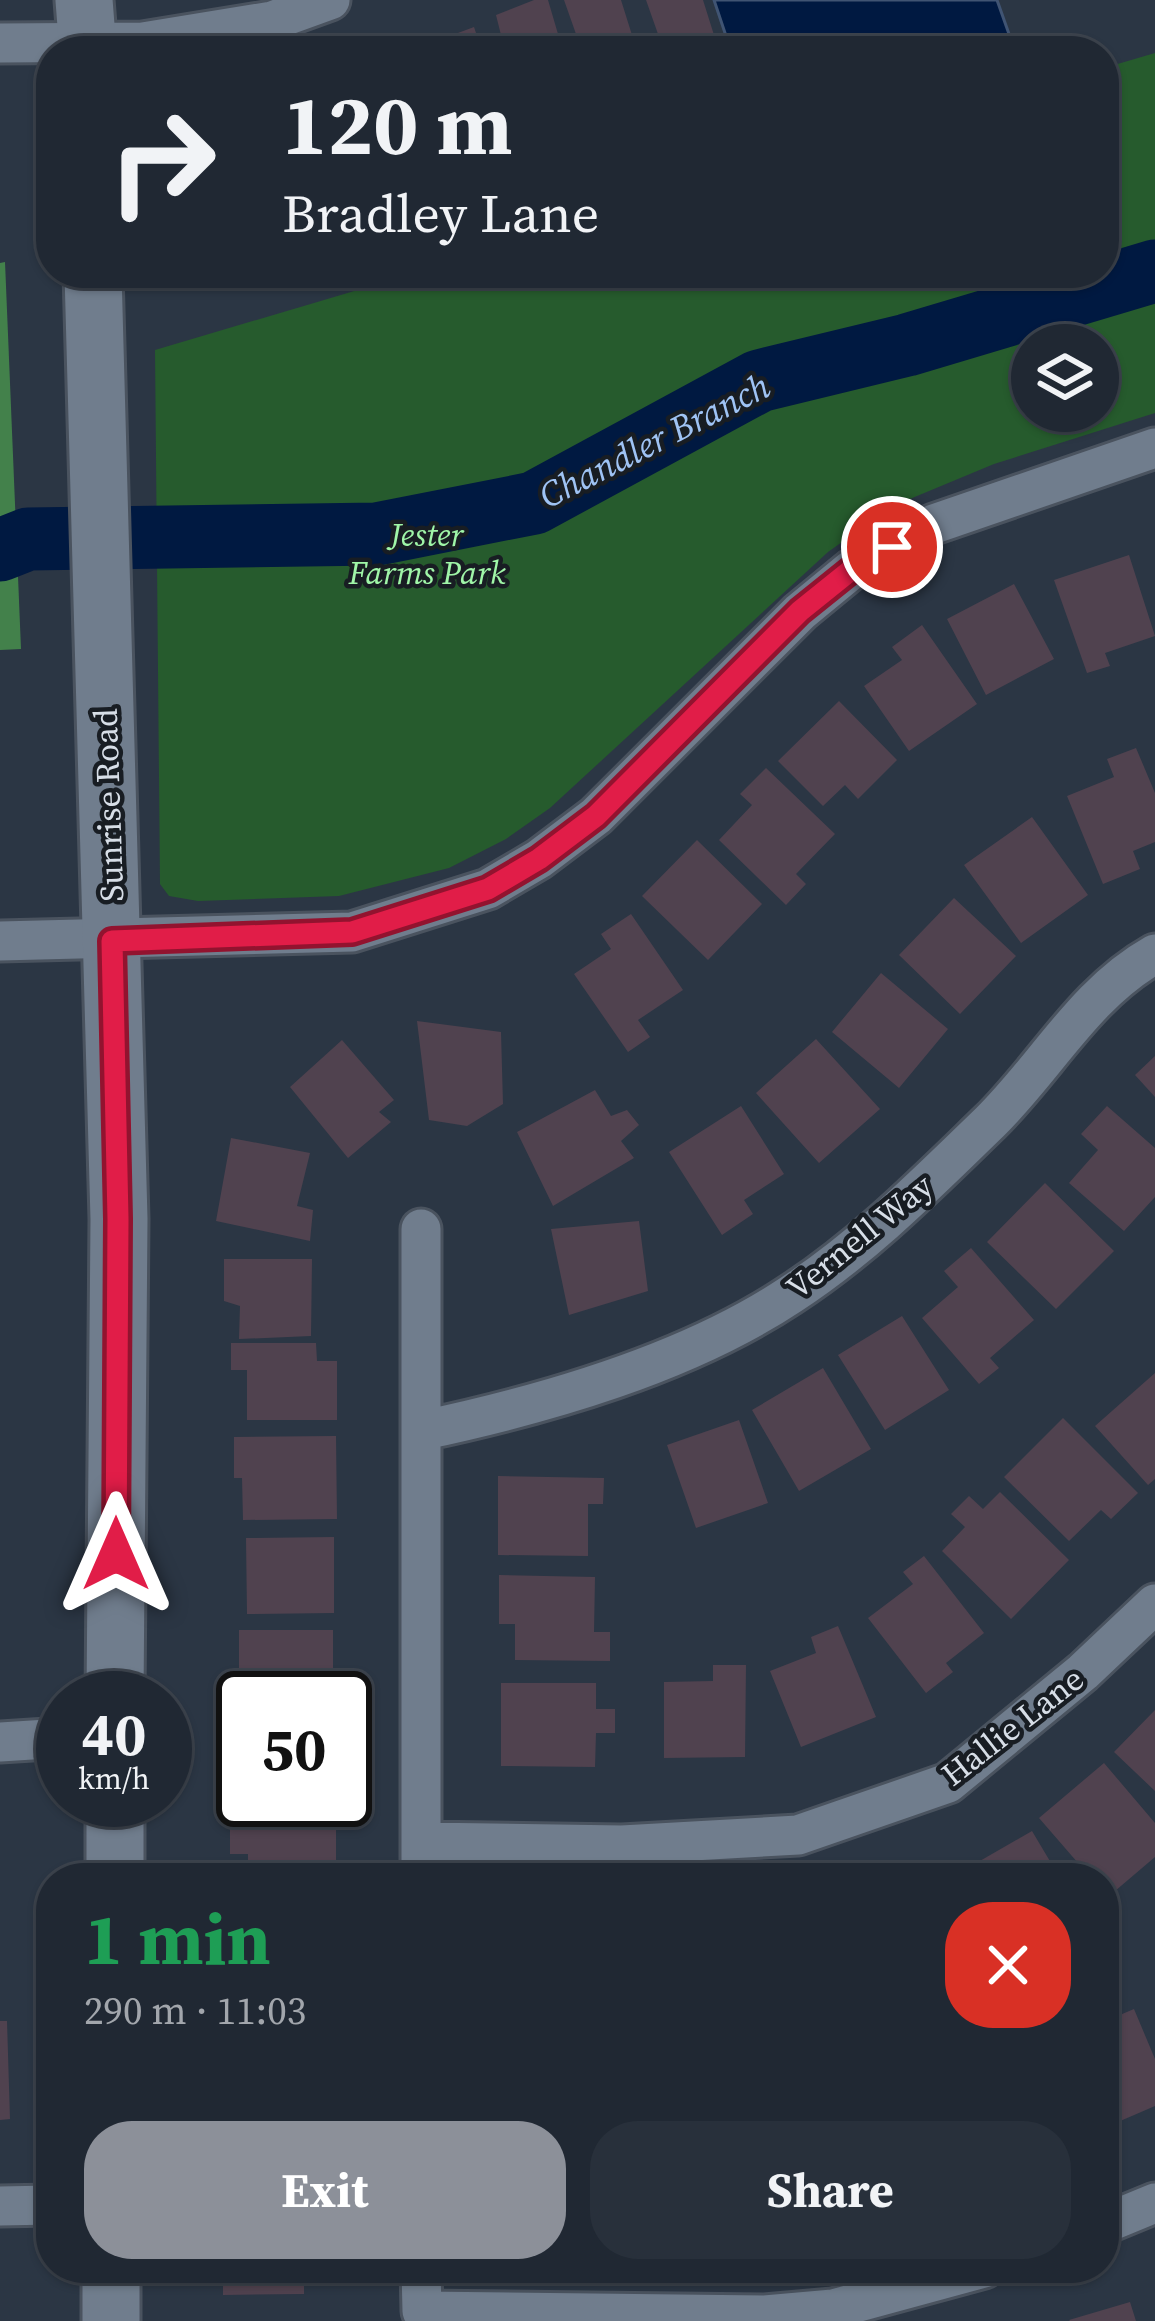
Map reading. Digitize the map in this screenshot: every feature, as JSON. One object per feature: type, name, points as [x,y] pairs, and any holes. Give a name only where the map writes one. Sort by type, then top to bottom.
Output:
[{"type":"main road","name":"Sunrise Road","points":[[93,288],[118,1219],[116,1671]]},
{"type":"main road","points":[[115,1827],[115,1863]]},
{"type":"main road","points":[[111,2283],[111,2321]]},
{"type":"street","points":[[180,36],[272,21],[330,0]]},
{"type":"street","points":[[51,36],[87,31]]},
{"type":"street","points":[[0,43],[36,38]]},
{"type":"street","points":[[0,941],[352,932],[488,889],[539,859],[596,816],[800,611],[851,570],[934,524],[1155,448]]},
{"type":"street","name":"Vernell Way","points":[[424,1430],[498,1414],[585,1387],[718,1334],[788,1297],[909,1200],[1016,1096],[1099,993],[1155,954]]},
{"type":"street","points":[[421,1228],[422,1860]]},
{"type":"street","name":"Hallie Lane","points":[[422,1860],[798,1835],[948,1783],[1083,1672],[1155,1604]]},
{"type":"street","points":[[0,1742],[36,1740]]},
{"type":"street","points":[[1119,2218],[1155,2204]]},
{"type":"street","points":[[0,2206],[36,2205]]},
{"type":"street","points":[[421,2283],[422,2312],[642,2316],[833,2309],[928,2283]]},
{"type":"green space","name":"Jester Farms Park","points":[[1155,53],[1155,413],[1119,424],[1119,324],[1011,324],[1011,432],[1095,432],[994,464],[893,506],[828,552],[550,808],[506,839],[449,868],[339,896],[198,901],[169,896],[160,884],[155,350],[364,288],[1119,288],[1119,64]]},
{"type":"green space","points":[[5,262],[21,649],[0,650],[0,263]]},
{"type":"water","points":[[714,0],[997,0],[1010,36],[726,36]]},
{"type":"building","points":[[534,0],[548,0],[559,36],[501,36],[496,15]]},
{"type":"building","points":[[564,0],[621,0],[632,36],[577,36]]},
{"type":"building","points":[[646,0],[703,0],[714,36],[659,36]]},
{"type":"building","points":[[474,27],[477,36],[450,36]]},
{"type":"building","points":[[1129,555],[1155,636],[1105,653],[1110,666],[1087,673],[1054,580]]},
{"type":"building","points":[[1014,584],[1054,659],[986,695],[947,619]]},
{"type":"building","points":[[922,625],[977,704],[909,751],[864,686],[902,660],[892,647]]},
{"type":"building","points":[[839,701],[897,760],[858,799],[845,785],[823,806],[778,761]]},
{"type":"building","points":[[1136,748],[1155,793],[1155,842],[1133,851],[1140,869],[1103,884],[1067,796],[1114,777],[1107,759]]},
{"type":"building","points":[[766,768],[835,834],[796,874],[806,884],[786,905],[719,840],[752,805],[740,794]]},
{"type":"building","points":[[1032,817],[1088,895],[1021,943],[964,865]]},
{"type":"building","points":[[697,840],[762,904],[708,960],[642,896]]},
{"type":"building","points":[[954,898],[1016,956],[960,1014],[899,955]]},
{"type":"building","points":[[631,914],[683,990],[638,1020],[650,1037],[628,1052],[574,974],[611,949],[601,934]]},
{"type":"building","points":[[881,973],[948,1029],[899,1088],[832,1032]]},
{"type":"building","points":[[417,1021],[501,1032],[503,1104],[467,1126],[429,1120]]},
{"type":"building","points":[[816,1039],[880,1109],[819,1163],[756,1093]]},
{"type":"building","points":[[342,1040],[394,1100],[379,1112],[391,1122],[348,1158],[290,1087]]},
{"type":"building","points":[[1155,1056],[1155,1097],[1135,1075]]},
{"type":"building","points":[[595,1090],[611,1116],[627,1110],[639,1125],[621,1141],[634,1158],[553,1206],[517,1132]]},
{"type":"building","points":[[741,1106],[784,1174],[744,1200],[753,1214],[722,1235],[669,1152]]},
{"type":"building","points":[[1107,1106],[1155,1148],[1155,1197],[1124,1231],[1069,1183],[1098,1150],[1081,1134]]},
{"type":"building","points":[[231,1138],[310,1153],[297,1206],[313,1210],[310,1241],[216,1221]]},
{"type":"building","points":[[1045,1183],[1114,1251],[1056,1309],[987,1242]]},
{"type":"building","points":[[639,1221],[648,1291],[569,1315],[551,1229]]},
{"type":"building","points":[[971,1248],[1034,1320],[990,1358],[999,1368],[979,1384],[922,1318],[958,1287],[944,1271]]},
{"type":"building","points":[[224,1259],[312,1259],[311,1336],[239,1339],[240,1306],[224,1301]]},
{"type":"building","points":[[902,1316],[949,1390],[885,1430],[838,1355]]},
{"type":"building","points":[[231,1343],[316,1343],[317,1361],[337,1361],[337,1420],[247,1420],[247,1370],[231,1370]]},
{"type":"building","points":[[823,1368],[871,1449],[799,1491],[752,1410]]},
{"type":"building","points":[[1155,1373],[1155,1479],[1148,1485],[1095,1426]]},
{"type":"building","points":[[1063,1418],[1138,1493],[1111,1519],[1101,1510],[1069,1541],[1004,1477]]},
{"type":"building","points":[[739,1420],[768,1503],[696,1528],[667,1445]]},
{"type":"building","points":[[336,1436],[337,1519],[243,1520],[242,1478],[234,1478],[234,1437]]},
{"type":"building","points":[[498,1476],[604,1478],[603,1504],[588,1504],[588,1556],[498,1555]]},
{"type":"building","points":[[1000,1492],[1069,1560],[1011,1619],[942,1551],[965,1527],[951,1514],[969,1496],[983,1509]]},
{"type":"building","points":[[334,1537],[334,1613],[247,1614],[246,1538]]},
{"type":"building","points":[[924,1556],[984,1633],[946,1663],[953,1672],[926,1693],[868,1618],[913,1584],[903,1572]]},
{"type":"building","points":[[499,1575],[595,1577],[594,1632],[610,1632],[610,1661],[515,1660],[515,1624],[499,1624]]},
{"type":"building","points":[[838,1626],[876,1717],[801,1747],[770,1671],[816,1653],[811,1637]]},
{"type":"building","points":[[239,1630],[333,1630],[333,1671],[239,1671]]},
{"type":"building","points":[[713,1665],[746,1665],[745,1757],[664,1758],[664,1682],[713,1681]]},
{"type":"building","points":[[501,1683],[596,1683],[596,1709],[615,1709],[615,1733],[596,1733],[595,1767],[501,1766]]},
{"type":"building","points":[[1155,1710],[1155,1791],[1114,1752]]},
{"type":"building","points":[[1104,1763],[1155,1823],[1155,1857],[1119,1888],[1119,1863],[1078,1863],[1039,1818]]},
{"type":"building","points":[[230,1827],[336,1827],[336,1863],[248,1863],[248,1854],[230,1854]]},
{"type":"building","points":[[1032,1831],[1051,1863],[976,1863]]},
{"type":"building","points":[[1134,2009],[1155,2059],[1155,2106],[1119,2122],[1119,2015]]},
{"type":"building","points":[[0,2021],[7,2021],[10,2119],[0,2120]]},
{"type":"building","points":[[223,2283],[304,2283],[304,2294],[223,2295]]},
{"type":"building","points":[[1130,2302],[1136,2321],[1069,2320]]},
{"type":"waterway","name":"Chandler Branch","points":[[1119,282],[1155,271]]},
{"type":"waterway","name":"Chandler Branch","points":[[0,550],[28,539],[377,534],[534,503],[759,381],[907,345],[1098,288]]},
{"type":"route","points":[[116,1554],[118,1219],[112,941],[352,932],[488,889],[539,859],[596,816],[800,611],[851,570],[892,547]]}]
